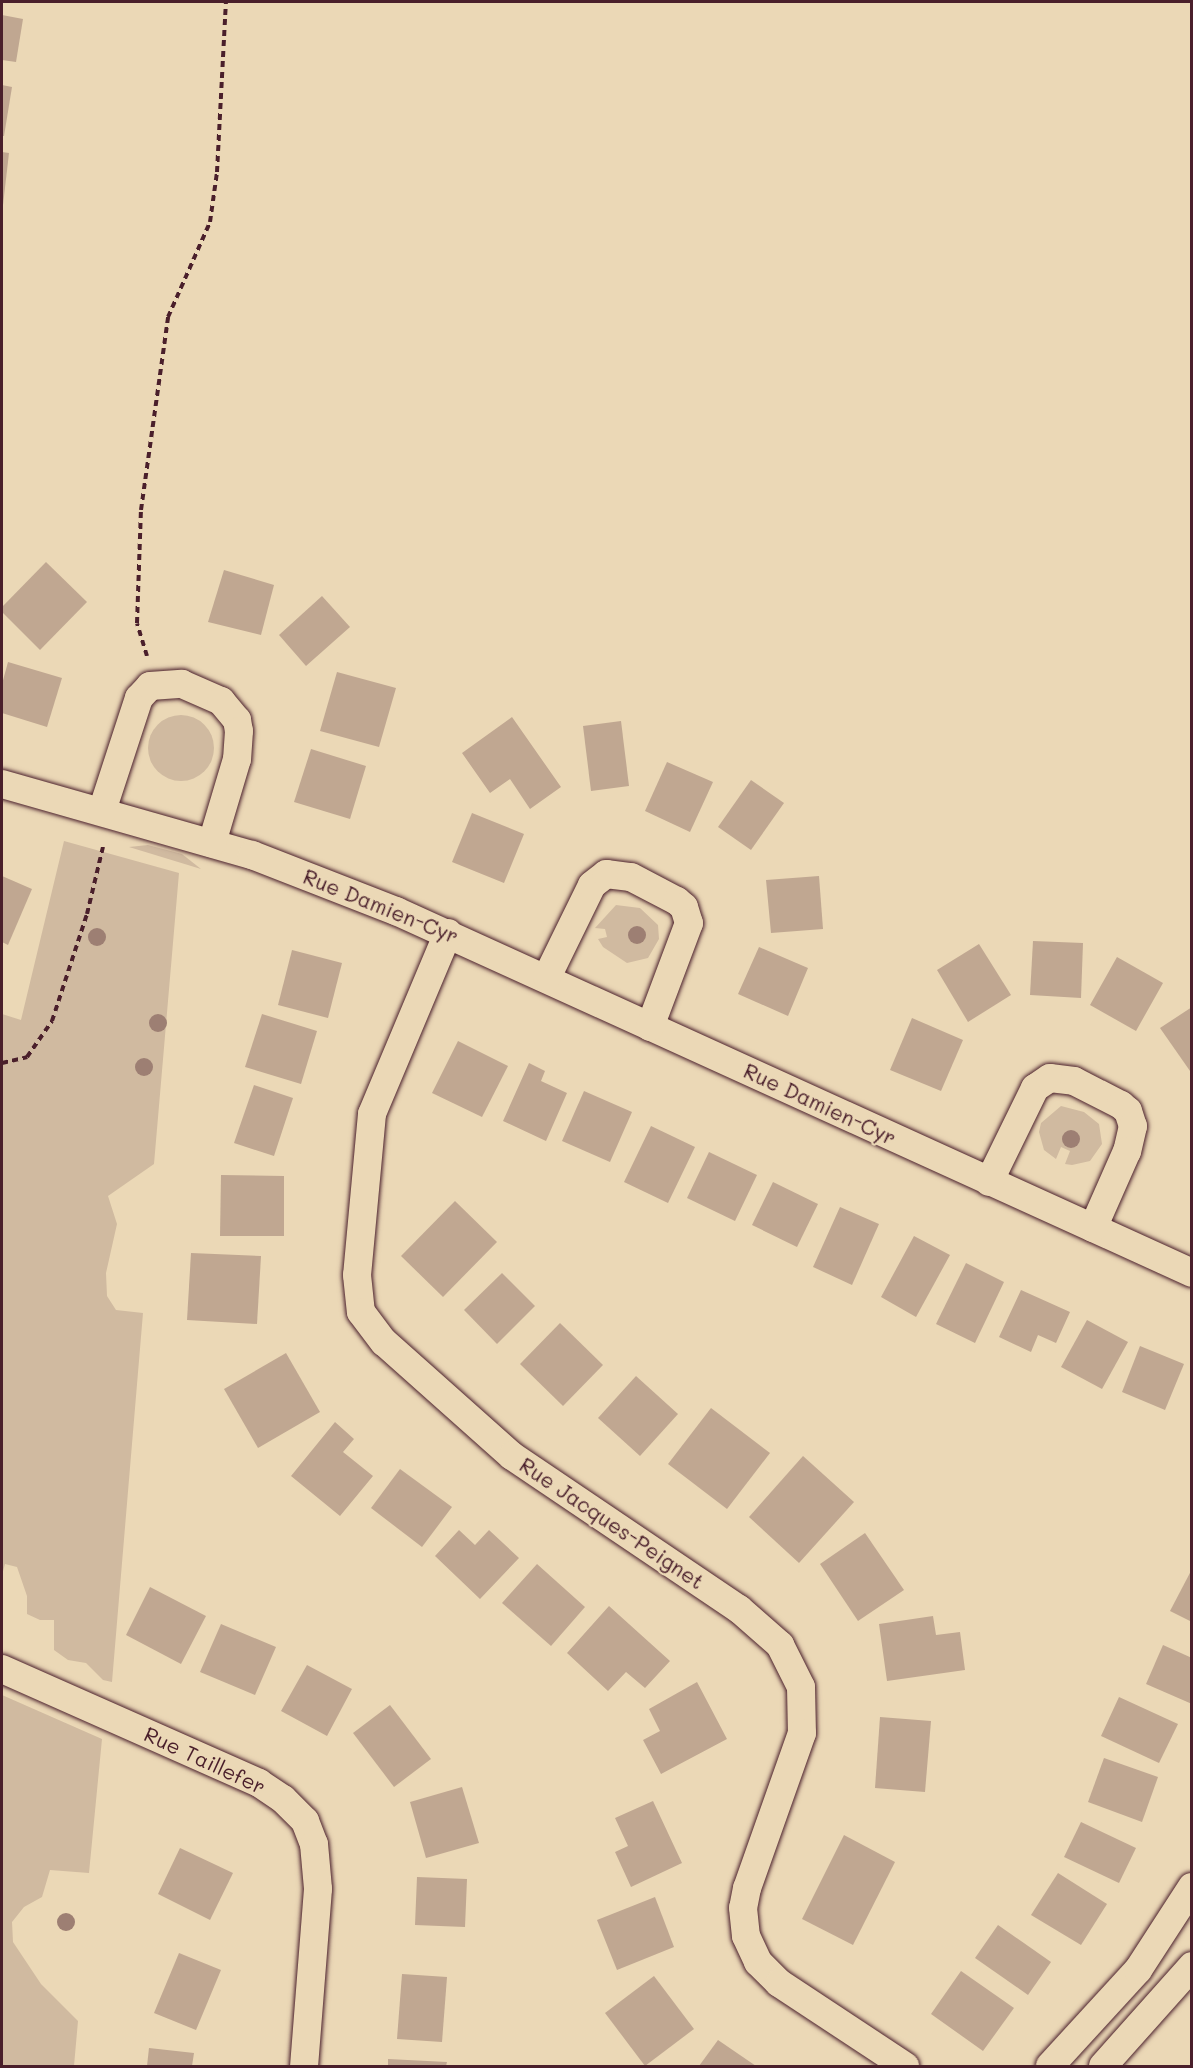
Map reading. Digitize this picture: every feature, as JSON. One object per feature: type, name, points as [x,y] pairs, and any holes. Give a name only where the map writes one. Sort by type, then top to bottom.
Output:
[{"type":"street","points":[[102,811],[139,698],[150,686],[182,684],[211,695],[237,720],[237,759],[212,843]]},
{"type":"street","name":"Rue Damien-Cyr","points":[[2,784],[212,843],[288,868],[448,933],[1191,1273]]},
{"type":"street","points":[[547,977],[592,885],[606,874],[631,877],[677,901],[684,907],[689,923],[650,1027]]},
{"type":"street","name":"Rue Jacques-Peignet","points":[[448,933],[370,1122],[357,1275],[361,1312],[384,1342],[521,1463],[739,1609],[780,1646],[801,1687],[802,1734],[747,1888],[742,1916],[746,1936],[758,1962],[778,1983],[905,2067]]},
{"type":"street","points":[[989,1182],[1030,1095],[1050,1078],[1067,1077],[1120,1105],[1128,1111],[1133,1126],[1127,1150],[1093,1228]]},
{"type":"street","name":"Rue Taillefer","points":[[2,1669],[259,1783],[283,1799],[305,1821],[315,1844],[318,1889],[304,2067]]},
{"type":"street","points":[[1050,2067],[1138,1970],[1191,1887]]},
{"type":"street","points":[[1103,2067],[1191,1966]]},
{"type":"path","points":[[160,684],[141,643],[137,623],[141,510],[168,317],[210,222],[217,172],[226,2]]},
{"type":"path","points":[[2,1063],[27,1057],[52,1021],[104,847]]},
{"type":"shaded area","points":[[174,715],[188,715],[200,720],[209,729],[214,748],[212,761],[205,772],[188,781],[174,781],[162,776],[153,767],[148,755],[148,741],[153,729],[162,720]]},
{"type":"shaded area","points":[[64,841],[179,873],[154,1164],[108,1196],[117,1224],[106,1273],[107,1296],[116,1310],[143,1313],[112,1682],[103,1680],[86,1663],[68,1660],[54,1650],[54,1620],[40,1620],[27,1614],[27,1596],[17,1567],[5,1564],[2,1575],[2,1014],[21,1020]]},
{"type":"shaded area","points":[[148,845],[182,854],[201,869],[129,847]]},
{"type":"shaded area","points":[[616,905],[640,908],[658,925],[659,939],[648,958],[627,963],[603,947],[598,939],[607,937],[605,929],[595,928]]},
{"type":"shaded area","points":[[1061,1106],[1084,1112],[1099,1124],[1102,1144],[1090,1161],[1072,1165],[1065,1164],[1070,1151],[1061,1147],[1056,1159],[1044,1150],[1039,1132],[1041,1123]]},
{"type":"shaded area","points":[[2,1695],[102,1739],[89,1873],[50,1870],[42,1897],[24,1907],[12,1922],[13,1942],[41,1984],[78,2021],[74,2066],[2,2066]]},
{"type":"building","points":[[2,15],[23,19],[16,62],[2,60]]},
{"type":"building","points":[[2,85],[12,87],[4,136],[2,136]]},
{"type":"building","points":[[2,152],[9,153],[3,205],[2,205]]},
{"type":"building","points":[[46,562],[87,602],[40,650],[2,612],[2,607]]},
{"type":"building","points":[[224,570],[274,585],[261,635],[208,622]]},
{"type":"building","points":[[322,596],[350,627],[306,666],[279,635]]},
{"type":"building","points":[[8,662],[62,678],[47,727],[2,713],[2,684]]},
{"type":"building","points":[[337,672],[396,688],[379,747],[320,731]]},
{"type":"building","points":[[512,717],[561,787],[530,809],[510,779],[490,793],[462,753]]},
{"type":"building","points":[[621,721],[629,786],[591,791],[583,726]]},
{"type":"building","points":[[311,749],[366,766],[350,819],[294,802]]},
{"type":"building","points":[[667,762],[713,782],[690,832],[645,811]]},
{"type":"building","points":[[751,780],[784,803],[751,850],[718,827]]},
{"type":"building","points":[[472,813],[524,834],[504,883],[452,862]]},
{"type":"building","points":[[2,876],[32,889],[8,945],[2,942]]},
{"type":"building","points":[[819,876],[823,929],[771,933],[766,880]]},
{"type":"building","points":[[1033,941],[1083,943],[1081,998],[1030,995]]},
{"type":"building","points":[[979,944],[1011,995],[968,1022],[937,970]]},
{"type":"building","points":[[759,947],[808,968],[788,1016],[738,994]]},
{"type":"building","points":[[292,950],[342,963],[328,1018],[278,1005]]},
{"type":"building","points":[[1117,957],[1163,983],[1136,1031],[1090,1005]]},
{"type":"building","points":[[1192,1007],[1192,1070],[1190,1071],[1160,1028]]},
{"type":"building","points":[[262,1014],[317,1031],[301,1084],[245,1067]]},
{"type":"building","points":[[912,1018],[963,1040],[941,1091],[890,1070]]},
{"type":"building","points":[[458,1041],[508,1066],[482,1117],[432,1093]]},
{"type":"building","points":[[529,1063],[545,1071],[541,1081],[567,1093],[546,1141],[503,1121]]},
{"type":"building","points":[[254,1085],[293,1098],[274,1156],[234,1143]]},
{"type":"building","points":[[584,1091],[632,1112],[610,1162],[562,1141]]},
{"type":"building","points":[[651,1126],[695,1147],[668,1203],[624,1182]]},
{"type":"building","points":[[709,1152],[757,1175],[735,1221],[687,1198]]},
{"type":"building","points":[[221,1175],[284,1176],[284,1236],[220,1236]]},
{"type":"building","points":[[773,1182],[818,1204],[797,1247],[752,1225]]},
{"type":"building","points":[[455,1201],[497,1242],[443,1297],[401,1256]]},
{"type":"building","points":[[840,1207],[879,1224],[852,1285],[813,1267]]},
{"type":"building","points":[[914,1236],[950,1255],[916,1317],[881,1297]]},
{"type":"building","points":[[191,1253],[261,1256],[257,1324],[187,1320]]},
{"type":"building","points":[[966,1263],[1004,1282],[975,1343],[936,1324]]},
{"type":"building","points":[[502,1273],[535,1306],[497,1344],[464,1310]]},
{"type":"building","points":[[1021,1290],[1070,1312],[1056,1343],[1038,1335],[1031,1352],[999,1337]]},
{"type":"building","points":[[1087,1320],[1128,1342],[1102,1389],[1061,1367]]},
{"type":"building","points":[[560,1323],[603,1365],[563,1406],[520,1364]]},
{"type":"building","points":[[1140,1346],[1184,1364],[1165,1410],[1122,1392]]},
{"type":"building","points":[[286,1353],[320,1412],[258,1448],[224,1389]]},
{"type":"building","points":[[636,1376],[678,1414],[640,1456],[598,1418]]},
{"type":"building","points":[[711,1408],[770,1453],[727,1509],[668,1464]]},
{"type":"building","points":[[335,1422],[354,1439],[343,1452],[373,1476],[340,1516],[291,1476]]},
{"type":"building","points":[[803,1456],[854,1502],[799,1563],[749,1517]]},
{"type":"building","points":[[400,1469],[452,1507],[422,1547],[371,1508]]},
{"type":"building","points":[[459,1530],[475,1545],[489,1530],[519,1558],[480,1599],[435,1556]]},
{"type":"building","points":[[865,1533],[904,1590],[858,1621],[820,1564]]},
{"type":"building","points":[[537,1564],[585,1607],[551,1646],[502,1603]]},
{"type":"building","points":[[1192,1569],[1192,1622],[1170,1611]]},
{"type":"building","points":[[150,1587],[206,1616],[181,1664],[126,1635]]},
{"type":"building","points":[[609,1606],[670,1661],[645,1688],[626,1672],[608,1691],[567,1653]]},
{"type":"building","points":[[933,1616],[936,1635],[960,1632],[965,1670],[887,1681],[879,1624]]},
{"type":"building","points":[[221,1624],[276,1647],[255,1695],[200,1672]]},
{"type":"building","points":[[1163,1645],[1192,1658],[1192,1704],[1146,1684]]},
{"type":"building","points":[[307,1665],[352,1689],[327,1736],[281,1711]]},
{"type":"building","points":[[697,1682],[727,1739],[661,1774],[643,1740],[660,1731],[649,1709]]},
{"type":"building","points":[[1119,1697],[1178,1724],[1159,1763],[1101,1736]]},
{"type":"building","points":[[390,1705],[431,1759],[394,1787],[353,1733]]},
{"type":"building","points":[[880,1717],[931,1721],[925,1792],[875,1788]]},
{"type":"building","points":[[1104,1758],[1158,1777],[1142,1822],[1088,1802]]},
{"type":"building","points":[[462,1787],[479,1843],[426,1858],[410,1802]]},
{"type":"building","points":[[653,1801],[682,1863],[631,1887],[615,1852],[628,1846],[615,1818]]},
{"type":"building","points":[[1081,1822],[1136,1848],[1119,1883],[1064,1857]]},
{"type":"building","points":[[844,1835],[895,1862],[853,1945],[802,1919]]},
{"type":"building","points":[[180,1848],[233,1873],[210,1920],[158,1894]]},
{"type":"building","points":[[1058,1873],[1107,1904],[1081,1945],[1031,1915]]},
{"type":"building","points":[[417,1877],[467,1879],[465,1927],[415,1925]]},
{"type":"building","points":[[655,1897],[674,1947],[617,1970],[597,1920]]},
{"type":"building","points":[[998,1925],[1051,1962],[1028,1995],[975,1958]]},
{"type":"building","points":[[179,1953],[221,1970],[196,2030],[154,2013]]},
{"type":"building","points":[[961,1971],[1014,2008],[983,2051],[931,2014]]},
{"type":"building","points":[[402,1974],[447,1977],[442,2042],[397,2039]]},
{"type":"building","points":[[654,1976],[694,2029],[645,2066],[605,2013]]},
{"type":"building","points":[[718,2040],[756,2066],[699,2066]]},
{"type":"building","points":[[149,2048],[194,2053],[192,2066],[147,2066]]},
{"type":"building","points":[[388,2059],[447,2062],[446,2066],[388,2066]]}]
